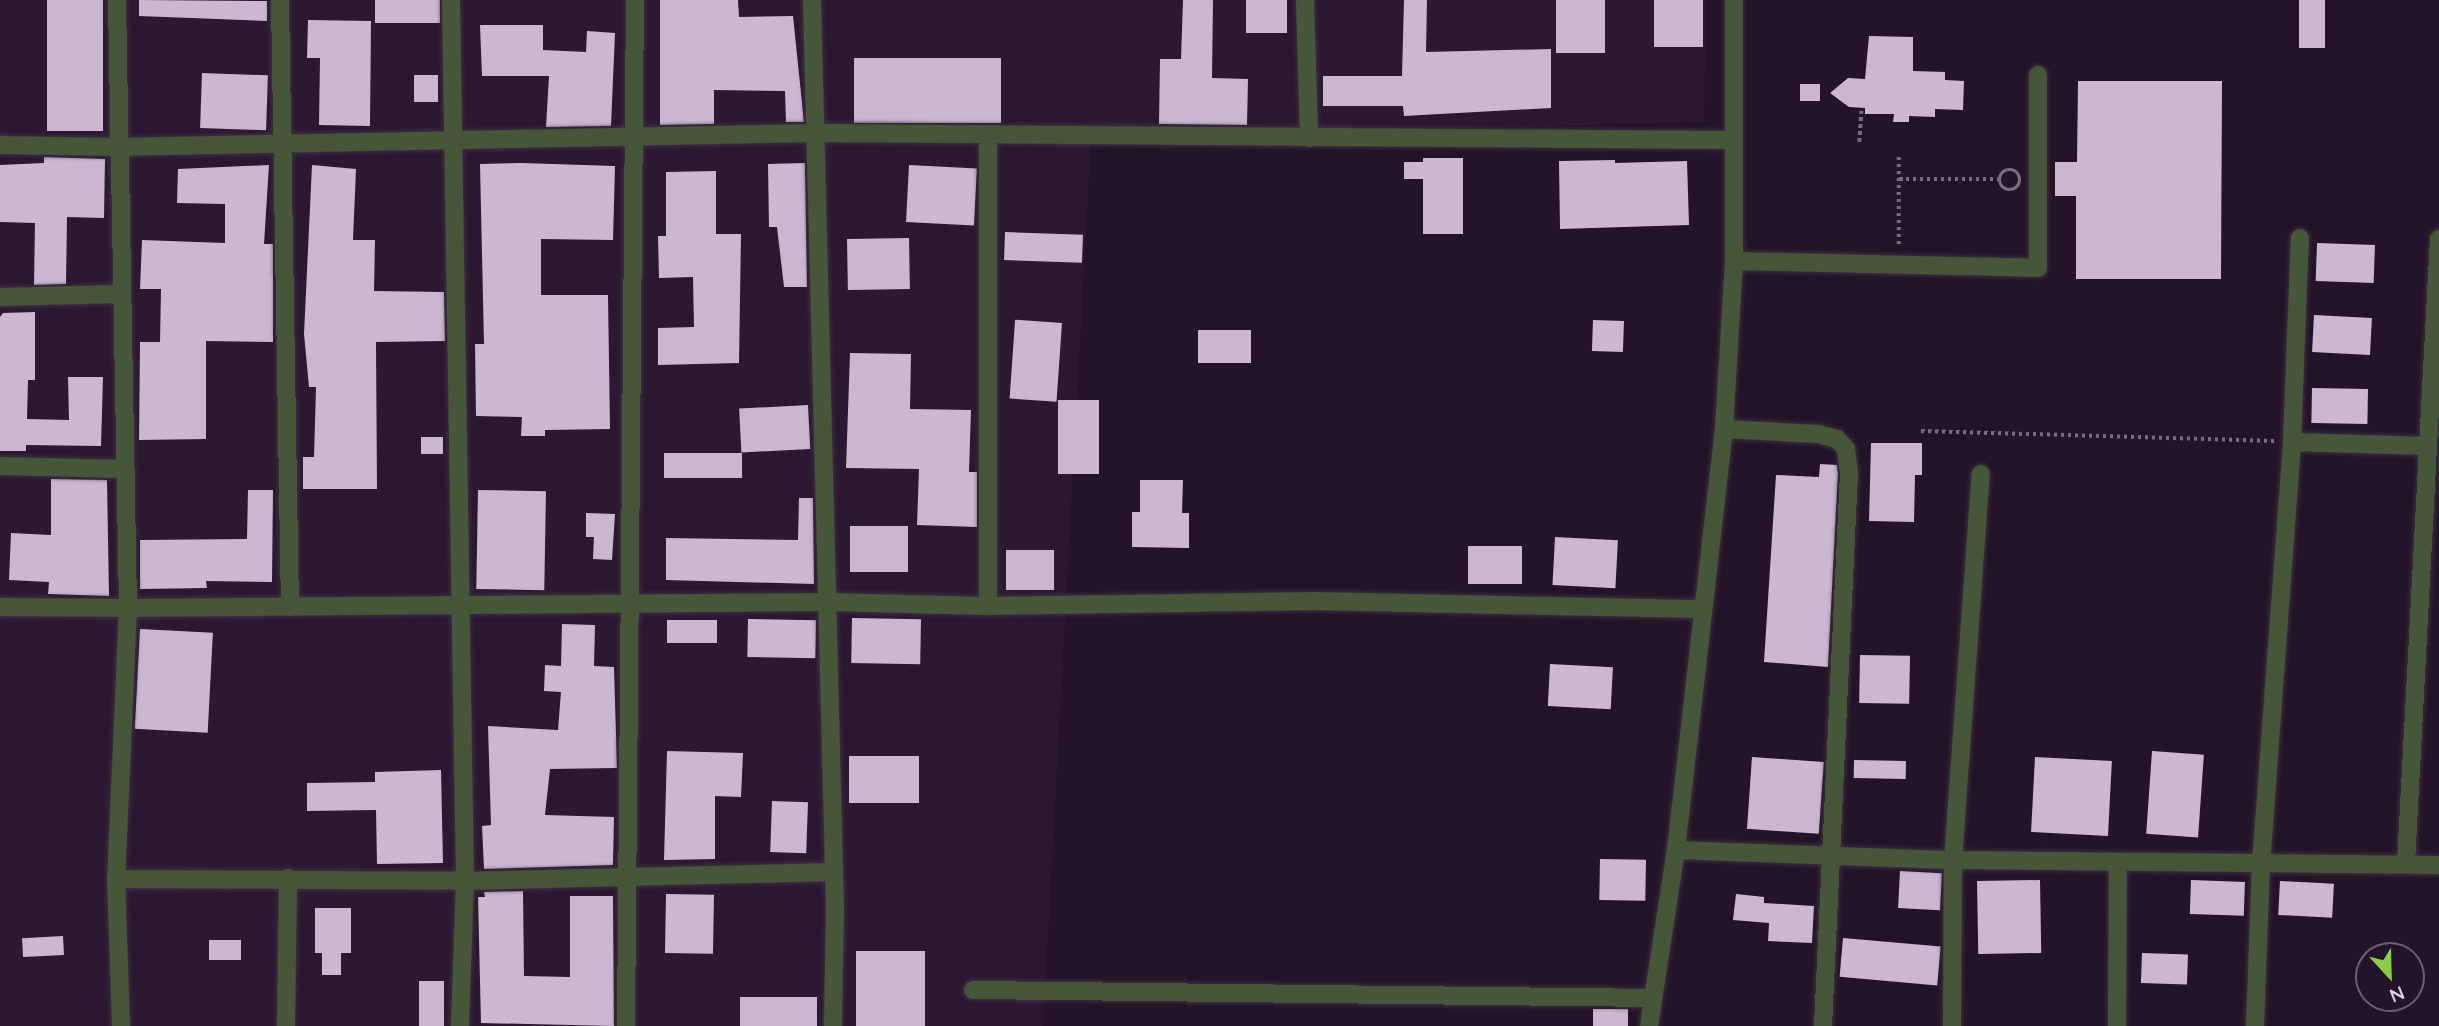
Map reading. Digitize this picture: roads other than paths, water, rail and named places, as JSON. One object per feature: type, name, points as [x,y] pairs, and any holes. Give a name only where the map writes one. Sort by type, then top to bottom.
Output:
[{"type":"street","points":[[117,0],[116,147],[128,608],[116,879],[121,1026]]},
{"type":"street","points":[[281,0],[290,607]]},
{"type":"street","points":[[451,0],[466,881],[460,1026]]},
{"type":"street","points":[[626,1026],[635,0]]},
{"type":"street","points":[[812,0],[834,872],[833,1026]]},
{"type":"street","points":[[1305,0],[1309,138]]},
{"type":"street","points":[[1649,1026],[1676,849],[1724,429],[1734,261],[1734,0]]},
{"type":"street","points":[[1734,261],[2038,268],[2038,75]]},
{"type":"street","points":[[0,145],[116,147],[816,134],[1734,140]]},
{"type":"street","points":[[988,135],[988,606]]},
{"type":"street","points":[[2255,1026],[2261,865],[2292,442],[2301,238]]},
{"type":"street","points":[[2406,864],[2439,239]]},
{"type":"street","points":[[0,297],[120,294]]},
{"type":"street","points":[[1724,429],[1818,434],[1837,439],[1846,449],[1849,473],[1828,852],[1823,1026]]},
{"type":"street","points":[[2292,442],[2427,446]]},
{"type":"street","points":[[0,466],[124,469]]},
{"type":"street","points":[[1952,1026],[1953,860],[1981,474]]},
{"type":"street","points":[[0,607],[827,602],[988,606],[1314,601],[1702,609]]},
{"type":"street","points":[[1676,849],[1828,852],[1953,860],[2439,865]]},
{"type":"street","points":[[2117,1026],[2118,862]]},
{"type":"street","points":[[116,879],[466,881],[834,872]]},
{"type":"street","points":[[286,1026],[288,878]]},
{"type":"street","points":[[973,990],[1653,998]]}]
